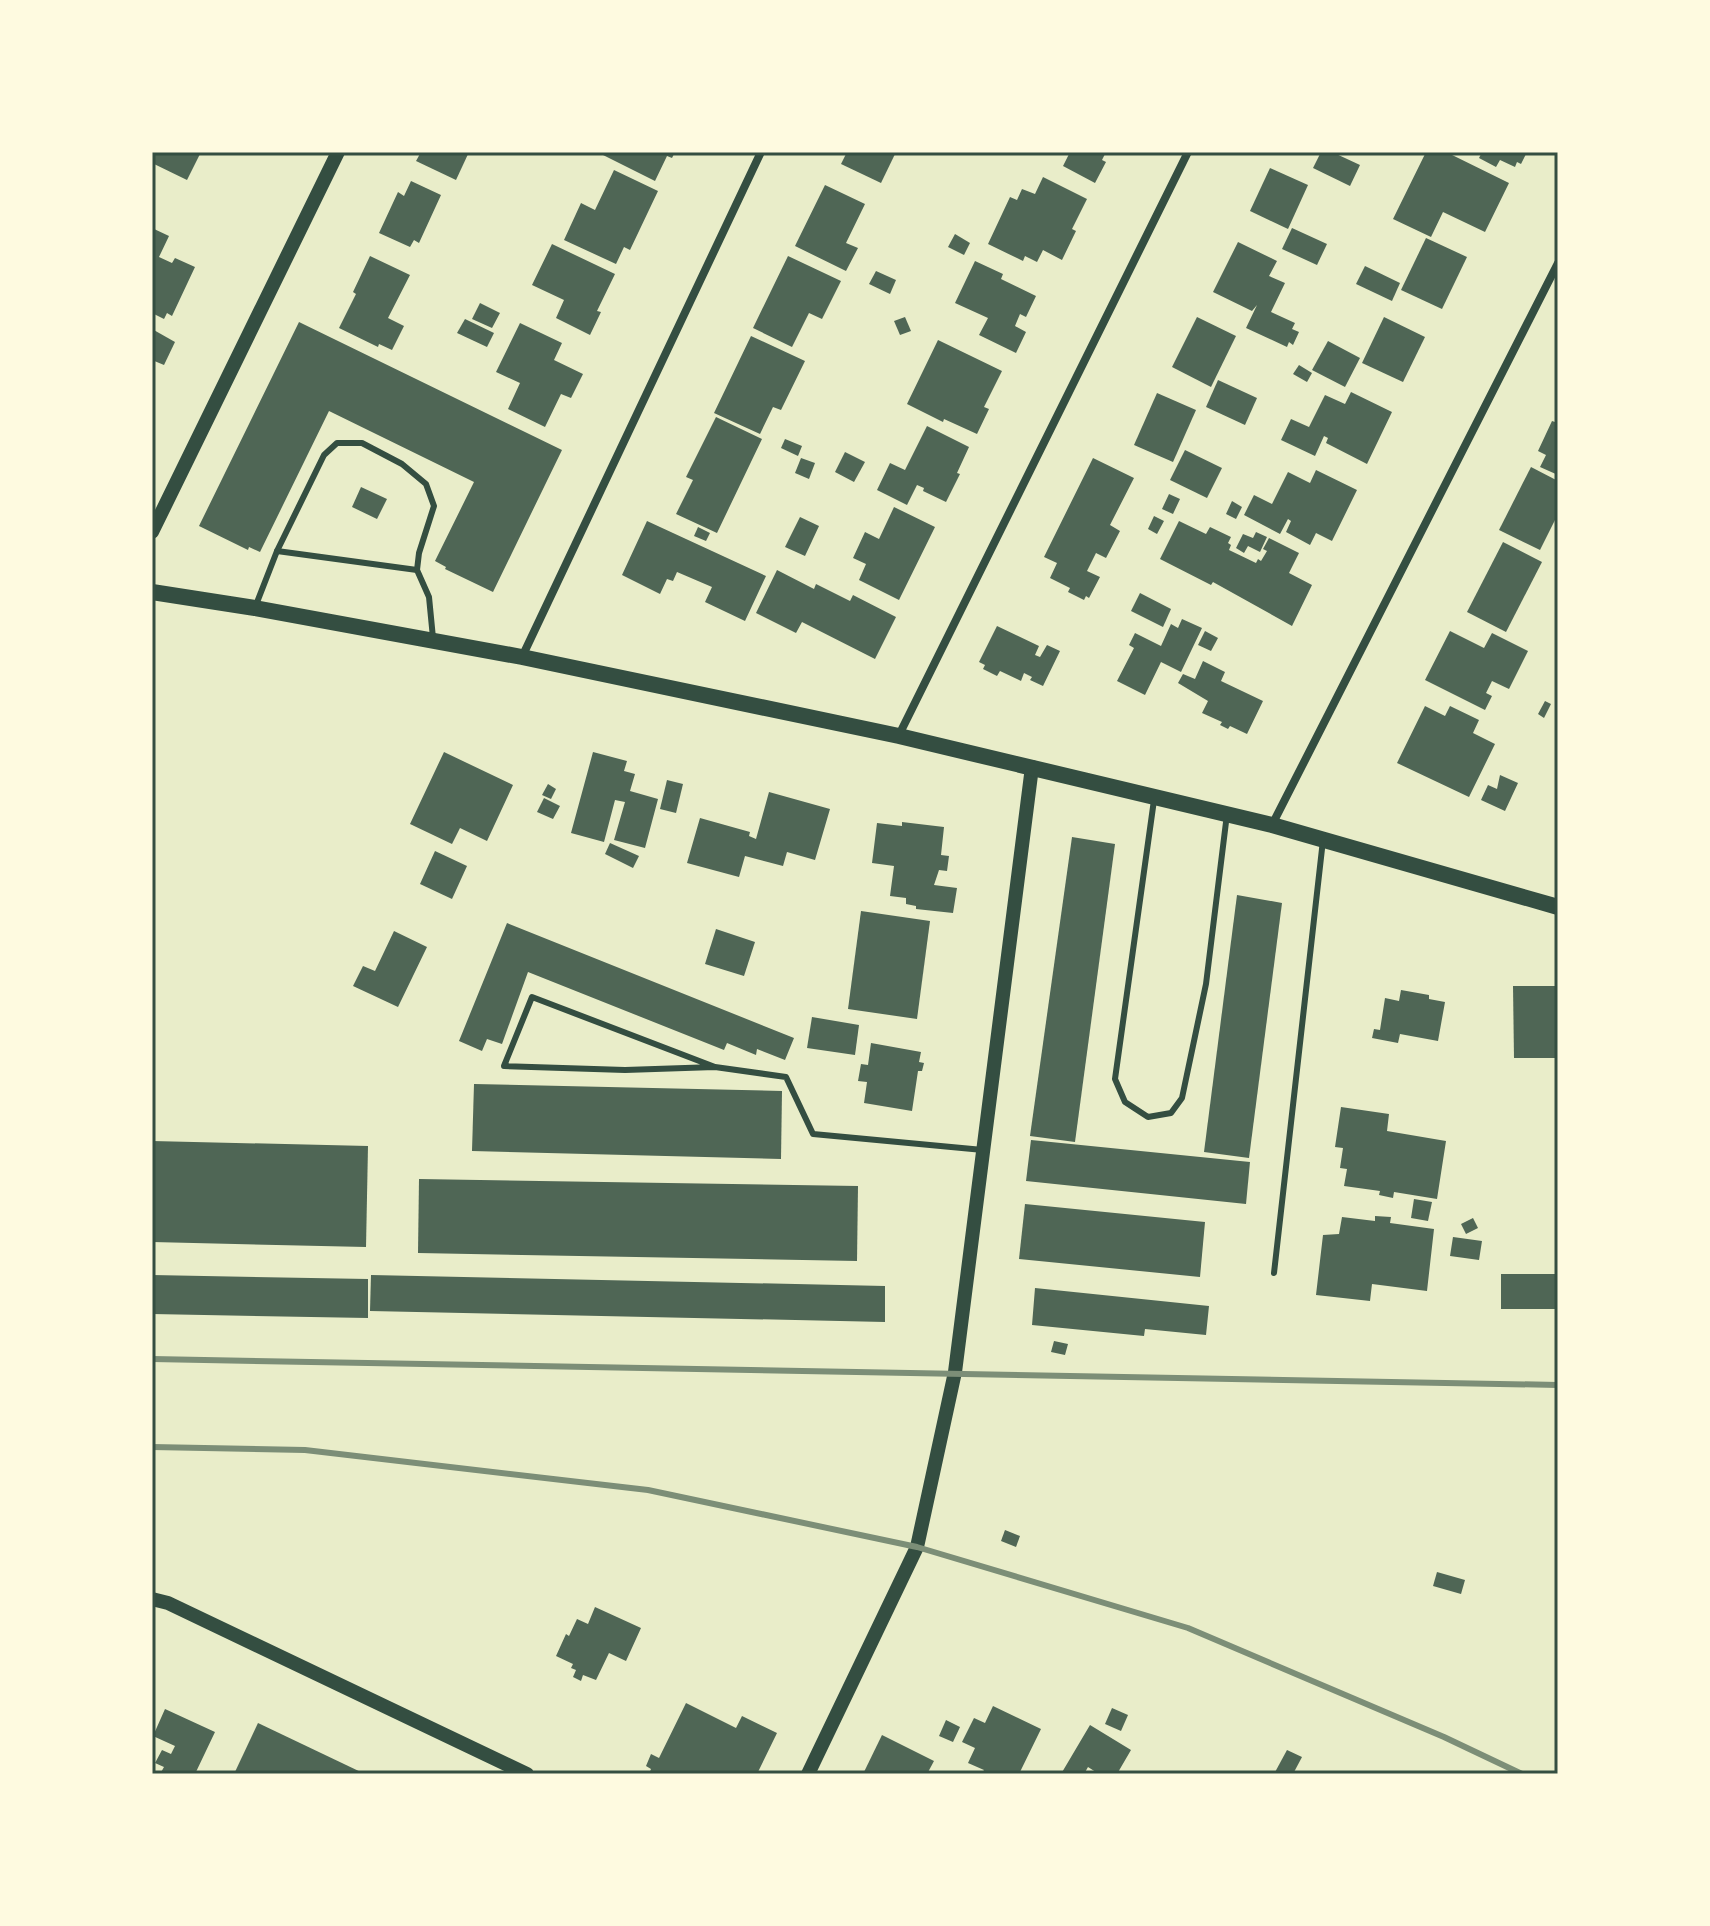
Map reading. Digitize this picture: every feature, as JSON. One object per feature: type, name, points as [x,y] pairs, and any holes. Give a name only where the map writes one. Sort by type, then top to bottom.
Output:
[{"type":"main road","points":[[152,592],[522,657],[899,736],[1272,825],[1558,907]]},
{"type":"street","points":[[152,532],[338,152]]},
{"type":"street","points":[[522,657],[761,152]]},
{"type":"street","points":[[899,736],[1188,152]]},
{"type":"street","points":[[1272,825],[1558,263]]},
{"type":"street","points":[[808,1774],[917,1547],[955,1372],[1032,767]]},
{"type":"street","points":[[152,1599],[168,1603],[527,1774]]},
{"type":"lane","points":[[255,608],[277,551],[324,455],[337,443],[362,443],[402,464],[426,484],[434,506],[417,570],[429,597],[433,642]]},
{"type":"lane","points":[[277,551],[417,570]]},
{"type":"lane","points":[[1154,796],[1115,1079],[1125,1102],[1148,1117],[1171,1113],[1182,1098],[1206,984],[1227,814]]},
{"type":"lane","points":[[1274,1273],[1323,840]]},
{"type":"lane","points":[[715,1067],[532,997],[504,1066],[625,1070],[715,1067],[786,1077],[813,1134],[983,1150]]},
{"type":"building","points":[[152,152],[201,152],[187,180],[152,163]]},
{"type":"building","points":[[421,152],[469,152],[456,180],[416,161]]},
{"type":"building","points":[[597,152],[675,152],[672,158],[667,156],[655,181]]},
{"type":"building","points":[[847,152],[896,152],[881,183],[841,164]]},
{"type":"building","points":[[1070,152],[1106,152],[1102,160],[1106,162],[1095,183],[1063,166]]},
{"type":"building","points":[[1321,152],[1332,152],[1360,165],[1350,186],[1313,168]]},
{"type":"building","points":[[1426,152],[1446,152],[1509,183],[1485,232],[1443,212],[1431,237],[1393,219]]},
{"type":"building","points":[[1482,152],[1527,152],[1521,164],[1517,162],[1515,167],[1500,160],[1496,167],[1479,158]]},
{"type":"building","points":[[1270,168],[1308,185],[1288,229],[1250,211]]},
{"type":"building","points":[[614,170],[658,191],[630,250],[624,247],[616,264],[564,240],[581,203],[595,210]]},
{"type":"building","points":[[1043,177],[1087,199],[1072,229],[1076,231],[1062,260],[1043,250],[1037,262],[1025,256],[1023,261],[988,244],[1010,197],[1017,200],[1022,189],[1035,194]]},
{"type":"building","points":[[411,181],[441,195],[419,243],[414,240],[410,247],[379,233],[398,192],[404,196]]},
{"type":"building","points":[[825,185],[865,204],[846,243],[858,248],[846,271],[795,246]]},
{"type":"building","points":[[152,228],[169,236],[159,257],[172,263],[175,258],[195,267],[172,316],[167,313],[164,319],[152,313]]},
{"type":"building","points":[[1292,228],[1327,244],[1317,265],[1282,249]]},
{"type":"building","points":[[955,234],[970,243],[964,255],[948,247]]},
{"type":"building","points":[[1426,238],[1467,257],[1442,309],[1401,290]]},
{"type":"building","points":[[1238,242],[1277,261],[1269,276],[1285,283],[1271,312],[1295,323],[1292,329],[1299,332],[1293,345],[1289,342],[1287,347],[1246,328],[1257,305],[1252,311],[1213,292]]},
{"type":"building","points":[[552,244],[615,274],[597,311],[601,312],[590,335],[556,318],[564,300],[532,285]]},
{"type":"building","points":[[370,256],[410,275],[388,318],[404,326],[392,350],[379,344],[378,347],[339,328]]},
{"type":"building","points":[[788,256],[841,281],[822,319],[809,313],[792,347],[753,328]]},
{"type":"building","points":[[975,261],[1003,274],[1001,279],[1036,296],[1026,317],[1020,314],[1015,326],[1026,332],[1016,353],[979,335],[988,318],[955,303]]},
{"type":"building","points":[[1365,266],[1400,283],[1392,301],[1356,284]]},
{"type":"building","points":[[876,271],[896,280],[890,294],[869,284]]},
{"type":"building","points":[[480,303],[500,313],[492,328],[472,319]]},
{"type":"building","points":[[905,317],[911,331],[900,335],[894,321]]},
{"type":"building","points":[[1197,317],[1236,336],[1211,387],[1172,367]]},
{"type":"building","points":[[1384,317],[1425,337],[1403,382],[1362,363]]},
{"type":"building","points":[[465,319],[494,333],[487,347],[457,333]]},
{"type":"building","points":[[299,322],[562,450],[493,592],[435,561],[474,482],[329,411],[260,552],[249,547],[248,550],[199,526]]},
{"type":"building","points":[[520,323],[562,343],[554,360],[583,374],[571,398],[561,394],[545,427],[508,409],[520,383],[496,372]]},
{"type":"building","points":[[152,329],[175,342],[164,365],[152,360]]},
{"type":"building","points":[[751,336],[805,361],[781,410],[773,407],[760,434],[714,413]]},
{"type":"building","points":[[938,340],[1002,371],[984,407],[989,409],[977,434],[907,404]]},
{"type":"building","points":[[1328,341],[1360,358],[1345,387],[1312,370]]},
{"type":"building","points":[[1299,365],[1312,373],[1307,382],[1293,374]]},
{"type":"building","points":[[1218,380],[1257,398],[1245,425],[1206,407]]},
{"type":"building","points":[[1351,392],[1392,412],[1367,464],[1326,443],[1328,438],[1324,436],[1315,456],[1281,440],[1291,419],[1309,427],[1325,395],[1345,404]]},
{"type":"building","points":[[1157,393],[1196,410],[1173,462],[1134,445]]},
{"type":"building","points":[[716,417],[762,439],[717,533],[676,514],[693,480],[686,477]]},
{"type":"building","points":[[1552,421],[1558,423],[1558,475],[1540,467],[1546,455],[1538,451]]},
{"type":"building","points":[[927,426],[969,447],[946,502],[917,485],[907,505],[877,490],[890,463],[905,470]]},
{"type":"building","points":[[785,439],[802,446],[798,456],[781,448]]},
{"type":"building","points":[[1185,450],[1222,468],[1207,498],[1170,480]]},
{"type":"building","points":[[845,452],[865,462],[854,482],[835,472]]},
{"type":"building","points":[[801,458],[815,463],[809,479],[795,473]]},
{"type":"building","points":[[1093,458],[1134,478],[1110,525],[1120,531],[1106,558],[1096,553],[1087,571],[1100,577],[1089,598],[1086,596],[1084,600],[1068,592],[1070,588],[1050,578],[1057,563],[1044,557]]},
{"type":"building","points":[[1531,467],[1558,481],[1558,514],[1540,550],[1499,530]]},
{"type":"building","points":[[1316,470],[1357,490],[1332,541],[1316,533],[1310,545],[1286,532],[1291,521],[1288,519],[1280,534],[1244,515],[1254,495],[1272,504],[1288,472],[1310,483]]},
{"type":"building","points":[[361,487],[387,499],[377,519],[352,507]]},
{"type":"building","points":[[1169,494],[1180,499],[1173,514],[1162,509]]},
{"type":"building","points":[[1232,501],[1242,507],[1236,519],[1226,514]]},
{"type":"building","points":[[894,507],[935,527],[899,600],[859,580],[866,564],[853,558],[865,532],[879,539]]},
{"type":"building","points":[[1154,516],[1164,521],[1157,534],[1148,529]]},
{"type":"building","points":[[800,517],[819,526],[805,556],[785,547]]},
{"type":"building","points":[[647,521],[766,576],[745,621],[705,602],[712,587],[677,572],[673,581],[667,579],[660,594],[622,575]]},
{"type":"building","points":[[1179,521],[1206,534],[1210,527],[1231,537],[1229,550],[1256,563],[1267,551],[1263,549],[1269,538],[1299,553],[1289,573],[1312,585],[1292,626],[1213,582],[1211,585],[1160,559]]},
{"type":"building","points":[[698,527],[710,533],[706,541],[694,536]]},
{"type":"building","points":[[1256,532],[1267,537],[1260,552],[1248,546],[1244,553],[1236,548],[1243,534],[1253,538]]},
{"type":"building","points":[[1503,542],[1542,562],[1506,632],[1467,612]]},
{"type":"building","points":[[777,570],[814,589],[816,584],[850,601],[853,595],[896,617],[875,659],[802,622],[796,633],[756,613]]},
{"type":"building","points":[[1140,593],[1171,609],[1163,627],[1131,611]]},
{"type":"building","points":[[1182,619],[1202,628],[1181,672],[1161,662],[1145,695],[1117,681],[1134,648],[1129,645],[1135,633],[1161,646],[1171,624],[1178,628]]},
{"type":"building","points":[[997,626],[1039,646],[1035,655],[1040,657],[1047,645],[1060,651],[1043,686],[1024,673],[1021,681],[1000,671],[997,676],[983,669],[985,665],[979,662]]},
{"type":"building","points":[[1205,631],[1218,638],[1211,651],[1198,645]]},
{"type":"building","points":[[1450,631],[1484,648],[1492,633],[1528,651],[1509,689],[1492,681],[1486,693],[1492,696],[1485,710],[1425,680]]},
{"type":"building","points":[[1203,661],[1225,672],[1221,681],[1263,701],[1247,734],[1230,726],[1228,729],[1220,725],[1222,722],[1202,713],[1208,701],[1178,683],[1183,674],[1195,679]]},
{"type":"building","points":[[1545,701],[1551,704],[1544,718],[1538,714]]},
{"type":"building","points":[[1425,706],[1445,716],[1450,706],[1479,720],[1473,733],[1495,744],[1469,797],[1397,763]]},
{"type":"building","points":[[444,752],[513,785],[487,841],[460,828],[452,844],[410,824]]},
{"type":"building","points":[[593,752],[627,761],[624,771],[635,774],[630,791],[658,799],[645,848],[614,840],[625,802],[615,800],[604,842],[571,833]]},
{"type":"building","points":[[1500,775],[1518,783],[1505,811],[1481,800],[1488,785],[1497,789]]},
{"type":"building","points":[[667,780],[683,784],[676,813],[660,809]]},
{"type":"building","points":[[548,784],[556,789],[551,799],[542,795]]},
{"type":"building","points":[[769,792],[830,809],[815,860],[787,852],[783,866],[745,856],[739,877],[687,863],[700,818],[750,832],[749,836],[756,839]]},
{"type":"building","points":[[544,798],[560,806],[553,819],[537,812]]},
{"type":"building","points":[[902,822],[944,827],[941,855],[949,856],[947,871],[939,870],[934,885],[957,888],[953,913],[916,909],[916,906],[906,904],[906,898],[890,896],[894,866],[872,863],[877,823],[902,826]]},
{"type":"building","points":[[1072,837],[1115,844],[1075,1142],[1030,1136]]},
{"type":"building","points":[[610,843],[639,856],[633,868],[605,854]]},
{"type":"building","points":[[435,851],[467,866],[452,899],[420,884]]},
{"type":"building","points":[[1237,895],[1282,903],[1249,1158],[1204,1152]]},
{"type":"building","points":[[861,911],[930,921],[917,1019],[848,1009]]},
{"type":"building","points":[[507,923],[794,1038],[785,1060],[757,1049],[756,1055],[727,1043],[724,1050],[528,972],[502,1044],[487,1039],[482,1051],[459,1041]]},
{"type":"building","points":[[716,929],[755,942],[744,976],[705,964]]},
{"type":"building","points":[[394,931],[427,947],[398,1007],[353,986],[363,966],[375,971]]},
{"type":"building","points":[[1513,986],[1558,986],[1558,1058],[1514,1058]]},
{"type":"building","points":[[1401,990],[1429,995],[1429,999],[1445,1002],[1438,1041],[1400,1034],[1398,1043],[1372,1038],[1374,1029],[1380,1030],[1385,998],[1399,1001]]},
{"type":"building","points":[[812,1017],[859,1025],[855,1055],[807,1048]]},
{"type":"building","points":[[871,1043],[921,1052],[919,1062],[924,1063],[922,1071],[918,1071],[912,1111],[864,1103],[867,1082],[858,1081],[861,1064],[868,1065]]},
{"type":"building","points":[[474,1084],[782,1091],[781,1159],[472,1151]]},
{"type":"building","points":[[1341,1107],[1389,1114],[1387,1131],[1446,1141],[1437,1199],[1394,1192],[1393,1198],[1379,1195],[1380,1191],[1344,1186],[1347,1169],[1340,1168],[1343,1148],[1335,1147]]},
{"type":"building","points":[[1031,1140],[1250,1162],[1246,1204],[1026,1181]]},
{"type":"building","points":[[152,1141],[368,1146],[366,1247],[152,1242]]},
{"type":"building","points":[[419,1179],[858,1186],[857,1261],[418,1253]]},
{"type":"building","points":[[1414,1199],[1432,1202],[1428,1221],[1411,1218]]},
{"type":"building","points":[[1025,1204],[1205,1222],[1200,1277],[1019,1259]]},
{"type":"building","points":[[1375,1216],[1391,1217],[1390,1223],[1434,1229],[1427,1291],[1372,1284],[1370,1301],[1316,1295],[1323,1235],[1339,1234],[1342,1217],[1375,1221]]},
{"type":"building","points":[[1473,1218],[1478,1228],[1466,1234],[1461,1224]]},
{"type":"building","points":[[1453,1237],[1482,1241],[1479,1260],[1450,1256]]},
{"type":"building","points":[[1501,1274],[1558,1274],[1558,1309],[1501,1309]]},
{"type":"building","points":[[152,1275],[368,1279],[368,1318],[152,1314]]},
{"type":"building","points":[[371,1275],[885,1286],[885,1322],[370,1311]]},
{"type":"building","points":[[1035,1288],[1209,1306],[1206,1335],[1145,1329],[1144,1336],[1032,1325]]},
{"type":"building","points":[[1054,1341],[1068,1344],[1065,1355],[1051,1352]]},
{"type":"building","points":[[1005,1530],[1020,1536],[1016,1547],[1001,1541]]},
{"type":"building","points":[[1437,1572],[1465,1580],[1461,1594],[1433,1586]]},
{"type":"building","points":[[595,1607],[641,1628],[626,1661],[609,1653],[596,1680],[583,1675],[581,1681],[573,1677],[576,1670],[571,1668],[573,1664],[556,1656],[577,1619],[588,1624]]},
{"type":"building","points":[[686,1703],[736,1728],[742,1716],[777,1733],[757,1774],[649,1774],[651,1769],[646,1766],[651,1754],[659,1758]]},
{"type":"building","points":[[993,1706],[1041,1729],[1019,1774],[984,1774],[984,1770],[968,1763],[975,1748],[962,1742],[974,1718],[985,1723]]},
{"type":"building","points":[[1112,1708],[1128,1715],[1121,1731],[1105,1724]]},
{"type":"building","points":[[165,1709],[215,1732],[195,1774],[160,1774],[164,1767],[155,1763],[162,1750],[171,1754],[175,1746],[153,1736]]},
{"type":"building","points":[[946,1720],[960,1727],[953,1742],[939,1736]]},
{"type":"building","points":[[258,1723],[365,1774],[234,1774]]},
{"type":"building","points":[[1090,1725],[1131,1750],[1117,1774],[1099,1774],[1088,1767],[1084,1774],[1061,1774]]},
{"type":"building","points":[[882,1735],[934,1761],[927,1774],[863,1774]]},
{"type":"building","points":[[1287,1750],[1302,1757],[1293,1774],[1274,1774]]},
{"type":"railway","points":[[152,1359],[1558,1385]]},
{"type":"railway","points":[[152,1447],[305,1450],[648,1490],[917,1547],[1188,1628],[1444,1737],[1522,1774]]}]
